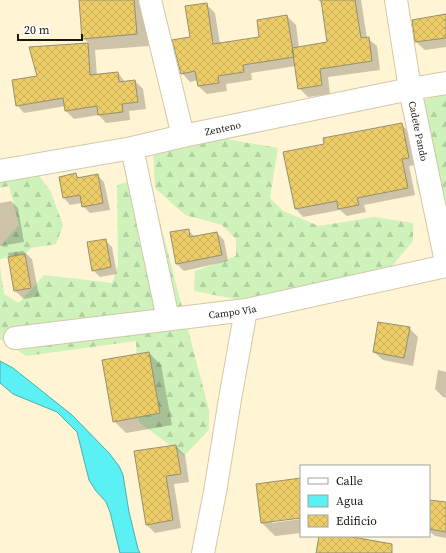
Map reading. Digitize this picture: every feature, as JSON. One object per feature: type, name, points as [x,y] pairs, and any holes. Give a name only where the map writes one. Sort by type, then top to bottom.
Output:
[{"type":"street","points":[[150,0],[183,136]]},
{"type":"street","name":"Cadete Pando","points":[[396,0],[410,89],[446,262]]},
{"type":"street","name":"Zenteno","points":[[0,171],[132,148],[410,89],[446,83]]},
{"type":"street","points":[[132,148],[168,318]]},
{"type":"street","name":"Campo Via","points":[[15,338],[168,318],[246,310],[446,266]]},
{"type":"street","points":[[204,553],[246,310]]},
{"type":"green space","points":[[439,94],[446,95],[446,226],[423,205],[416,183],[414,122],[422,101]]},
{"type":"green space","points":[[163,128],[278,148],[270,198],[283,211],[319,226],[374,217],[413,223],[413,241],[387,272],[256,303],[194,291],[195,271],[236,256],[236,239],[222,225],[185,215],[155,188],[153,148]]},
{"type":"green space","points":[[6,164],[40,177],[51,192],[63,225],[56,244],[31,248],[25,254],[0,259],[0,246],[19,225],[9,186],[0,188],[0,166]]},
{"type":"green space","points":[[148,176],[209,410],[209,430],[184,456],[139,422],[136,341],[26,356],[0,339],[0,266],[4,294],[19,303],[44,275],[112,283],[118,266],[117,185]]},
{"type":"water","points":[[0,361],[13,368],[72,415],[109,453],[119,466],[123,475],[129,512],[140,553],[120,553],[110,512],[106,502],[89,480],[77,432],[57,412],[13,394],[0,383]]},
{"type":"building","points":[[79,0],[134,0],[137,34],[82,39]]},
{"type":"building","points":[[321,0],[355,0],[361,38],[369,37],[372,61],[320,69],[322,85],[298,89],[292,48],[327,42]]},
{"type":"building","points":[[207,3],[213,44],[259,37],[257,20],[287,15],[294,57],[243,65],[244,72],[218,76],[219,83],[198,86],[195,71],[181,74],[172,40],[190,37],[185,6]]},
{"type":"building","points":[[446,14],[446,38],[415,42],[412,20]]},
{"type":"building","points":[[88,43],[90,75],[118,72],[119,82],[135,80],[138,102],[122,104],[123,112],[98,115],[97,106],[65,111],[63,98],[16,106],[12,80],[37,76],[29,47]]},
{"type":"building","points":[[402,123],[409,158],[402,159],[408,188],[357,198],[359,205],[338,209],[337,201],[295,209],[283,152],[324,144],[323,138]]},
{"type":"building","points":[[76,173],[77,178],[98,174],[103,203],[82,207],[80,195],[63,198],[59,177]]},
{"type":"building","points":[[189,229],[190,237],[217,232],[222,255],[176,264],[170,232]]},
{"type":"building","points":[[106,239],[111,267],[92,271],[87,242]]},
{"type":"building","points":[[25,254],[31,288],[14,291],[8,257]]},
{"type":"building","points":[[378,322],[410,327],[404,358],[373,352]]},
{"type":"building","points":[[149,352],[160,413],[113,422],[102,360]]},
{"type":"building","points":[[176,445],[181,474],[166,476],[173,520],[146,525],[134,451]]},
{"type":"building","points":[[300,478],[300,518],[261,523],[256,484]]},
{"type":"building","points":[[430,500],[446,502],[446,532],[430,529]]},
{"type":"building","points":[[319,537],[353,537],[392,544],[392,553],[316,553]]}]
